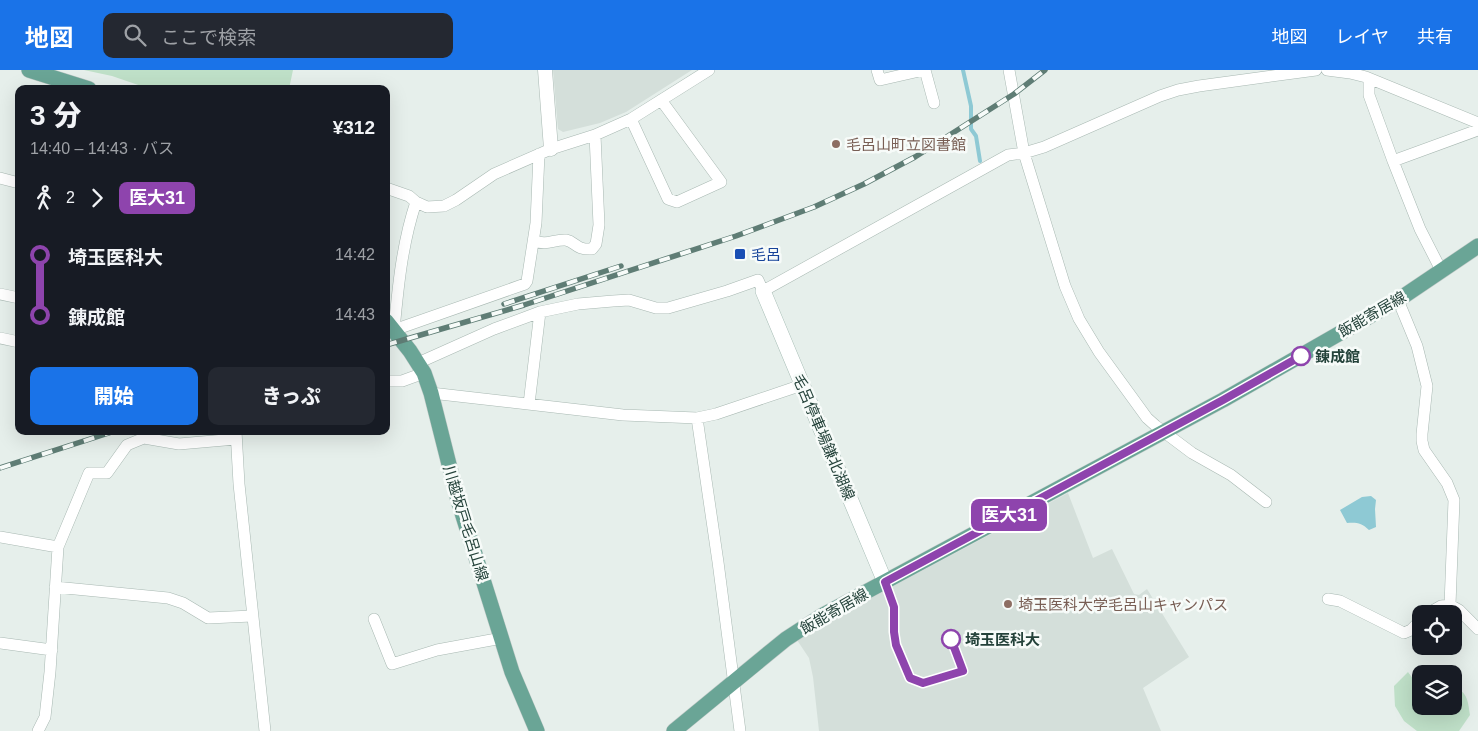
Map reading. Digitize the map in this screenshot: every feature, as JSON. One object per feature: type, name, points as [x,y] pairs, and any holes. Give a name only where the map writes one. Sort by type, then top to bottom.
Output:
[{"type":"main road","points":[[29,70],[64,85]]},
{"type":"main road","name":"飯能寄居線","points":[[674,731],[770,652],[809,623],[1223,400],[1398,300],[1478,246]]},
{"type":"main road","name":"毛呂停車場鎌北湖線","points":[[763,291],[885,582]]},
{"type":"main road","name":"川越坂戸毛呂山線","points":[[390,326],[421,368],[431,393],[458,500],[512,672],[537,731]]},
{"type":"street","points":[[416,202],[401,264],[390,326],[525,284],[534,240],[545,151],[546,70]]},
{"type":"street","points":[[390,189],[409,196],[427,207],[444,206],[494,174],[545,151],[595,135],[631,119],[709,70]]},
{"type":"street","points":[[878,70],[880,80],[925,70],[934,103]]},
{"type":"street","points":[[1009,70],[1024,153],[1065,286],[1078,319],[1147,418],[1192,453],[1231,475],[1266,502]]},
{"type":"street","points":[[390,381],[402,381],[421,368],[494,329],[540,312],[578,304],[629,300],[656,308],[668,308],[758,280],[763,291],[1008,155],[1024,153],[1044,147],[1153,99],[1178,90],[1316,70]]},
{"type":"street","points":[[1327,70],[1350,73],[1369,79],[1478,123]]},
{"type":"street","points":[[1369,79],[1369,95],[1393,161],[1420,229],[1442,272]]},
{"type":"street","points":[[631,119],[668,199],[677,202],[721,182],[662,100]]},
{"type":"street","points":[[1393,161],[1478,130]]},
{"type":"street","points":[[534,240],[543,244],[566,240],[582,250],[592,249],[596,244],[599,225],[595,135]]},
{"type":"street","points":[[0,178],[15,182]]},
{"type":"street","points":[[0,294],[15,297]]},
{"type":"street","points":[[1398,300],[1417,346],[1428,386],[1422,434],[1424,450],[1447,482],[1454,500],[1450,605]]},
{"type":"street","points":[[529,404],[540,312]]},
{"type":"street","points":[[0,338],[15,341]]},
{"type":"street","points":[[431,393],[623,415],[697,418],[716,414],[802,385]]},
{"type":"street","points":[[697,418],[740,731]]},
{"type":"street","points":[[38,731],[45,717],[52,650],[58,547],[89,473],[107,473],[126,445],[144,438],[179,444],[236,435],[239,484],[265,731]]},
{"type":"street","points":[[0,537],[58,547]]},
{"type":"street","points":[[55,587],[168,598],[183,603],[208,618],[252,616]]},
{"type":"street","points":[[1328,599],[1340,601],[1404,633],[1412,630]]},
{"type":"street","points":[[1462,613],[1478,629]]},
{"type":"street","points":[[374,619],[392,664],[437,650],[502,638]]},
{"type":"street","points":[[0,643],[52,650]]},
{"type":"shaded area","points":[[553,70],[692,70],[626,112],[600,123],[563,132],[558,129]]},
{"type":"shaded area","name":"埼玉医科大学毛呂山キャンパス","points":[[1068,493],[1093,558],[1112,549],[1134,594],[1139,595],[1147,589],[1189,657],[1143,688],[1161,731],[819,731],[809,658],[797,640],[805,633]]},
{"type":"green space","points":[[84,70],[293,70],[290,85],[138,85],[112,76]]},
{"type":"green space","points":[[1408,672],[1412,678],[1412,715],[1462,715],[1462,692],[1469,706],[1470,715],[1459,731],[1417,731],[1404,721],[1395,706],[1394,686]]},
{"type":"water","points":[[1371,496],[1376,500],[1376,527],[1369,530],[1359,524],[1347,523],[1340,510],[1362,497]]},
{"type":"waterway","points":[[963,70],[971,106],[971,129],[976,136],[980,161]]},
{"type":"railway","points":[[390,344],[524,305],[736,236],[814,207],[864,184],[915,157],[1014,94],[1045,70]]},
{"type":"railway","points":[[504,304],[621,266]]},
{"type":"railway","points":[[0,468],[103,435]]},
{"type":"bus line","name":"医大31","points":[[951,639],[963,671],[923,683],[910,678],[896,645],[894,607],[885,582],[1301,356]]},
{"type":"place","name":"毛呂山町立図書館","points":[[836,144]]},
{"type":"place","name":"毛呂","points":[[740,254]]},
{"type":"place","name":"錬成館","points":[[1301,356]]},
{"type":"place","name":"埼玉医科大学毛呂山キャンパス","points":[[1008,604]]},
{"type":"place","name":"埼玉医科大","points":[[951,639]]}]
